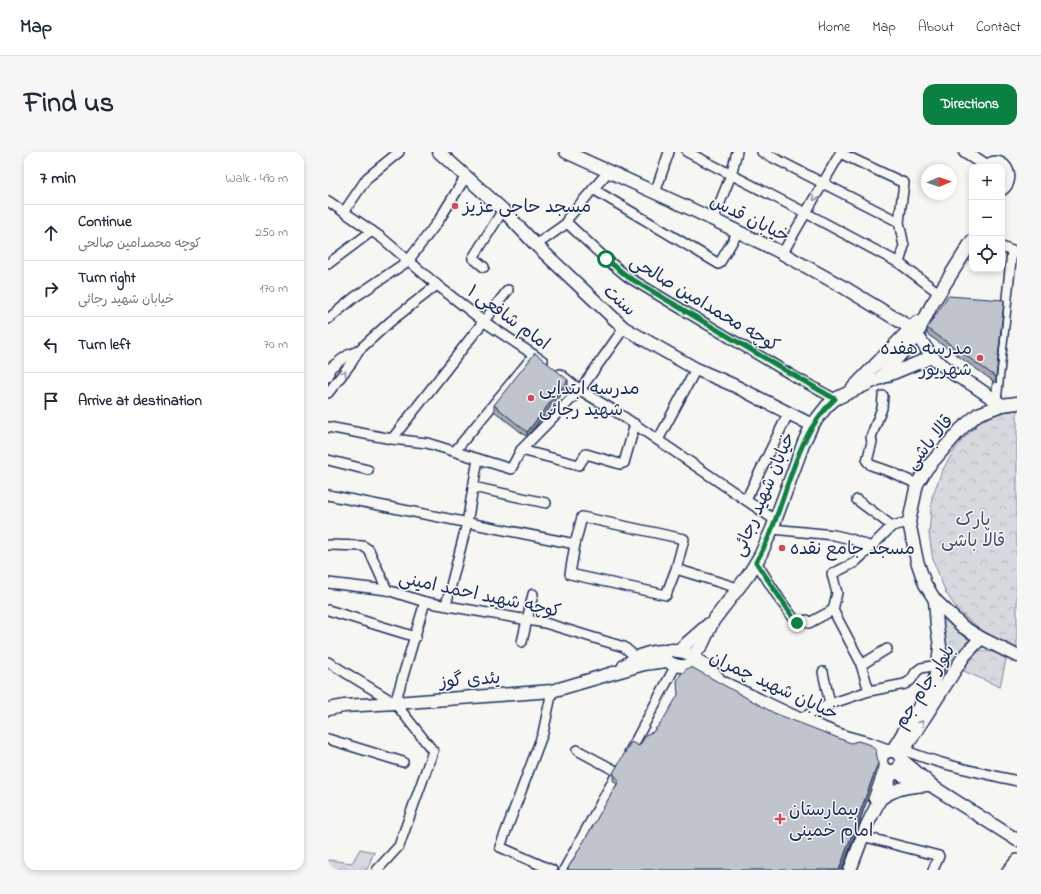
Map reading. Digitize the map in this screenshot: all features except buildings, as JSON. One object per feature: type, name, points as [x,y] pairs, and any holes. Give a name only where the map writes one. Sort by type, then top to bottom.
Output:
[{"type":"main road","name":"سنت","points":[[439,152],[503,210],[536,245],[624,328],[696,369],[789,412],[812,425]]},
{"type":"main road","name":"خیابان قدس","points":[[566,152],[587,157],[608,172],[713,220],[782,254],[845,288],[914,331]]},
{"type":"main road","points":[[965,152],[984,164]]},
{"type":"main road","points":[[991,164],[1005,157],[1011,170],[1012,179],[1010,186]]},
{"type":"main road","points":[[969,246],[932,306],[914,331],[932,357],[955,375],[973,385],[999,403]]},
{"type":"main road","name":"خیابان شهید رجائی","points":[[848,393],[871,368],[914,331]]},
{"type":"main road","name":"خیابان شهید رجائی","points":[[680,658],[702,645],[713,621],[756,562],[774,524],[804,442],[812,425],[827,406],[835,399],[880,378],[914,331]]},
{"type":"main road","points":[[871,368],[874,374],[880,378],[932,357]]},
{"type":"main road","name":"قالا باشی","points":[[1017,403],[999,403],[978,414],[961,429],[927,468],[917,484],[909,522],[917,561],[925,584],[935,600],[963,627],[1017,656]]},
{"type":"main road","name":"بلوار جام جم","points":[[893,760],[934,684],[940,646],[935,600]]},
{"type":"main road","name":"بلوار جام جم","points":[[893,760],[964,656],[981,638]]},
{"type":"main road","points":[[613,673],[636,658],[649,652],[659,650],[680,658]]},
{"type":"main road","name":"یئدی گوز","points":[[328,709],[344,706],[552,691],[652,662],[680,658]]},
{"type":"main road","name":"خیابان شهید چمران","points":[[680,658],[708,667],[720,680],[799,719],[845,737],[874,754],[893,760]]},
{"type":"main road","points":[[893,760],[932,787],[1017,840]]},
{"type":"main road","points":[[864,830],[880,800],[893,760]]},
{"type":"main road","points":[[850,870],[864,830],[868,812],[893,760]]},
{"type":"main road","points":[[880,800],[889,793],[909,786],[932,787]]},
{"type":"main road","points":[[998,827],[1012,829],[1017,832]]},
{"type":"street","points":[[344,212],[367,178],[399,152]]},
{"type":"street","points":[[655,193],[669,152]]},
{"type":"street","points":[[687,152],[806,213],[899,264],[940,293]]},
{"type":"street","points":[[713,220],[732,175],[737,152]]},
{"type":"street","points":[[762,152],[899,222]]},
{"type":"street","points":[[782,254],[841,152],[904,183],[899,222],[904,246],[899,264]]},
{"type":"street","points":[[536,245],[567,223],[568,218],[608,172]]},
{"type":"street","points":[[328,319],[356,297],[408,261],[439,220],[466,176]]},
{"type":"street","points":[[593,189],[719,264],[738,232]]},
{"type":"street","name":"امام شافعی ۱","points":[[328,201],[382,238],[437,285],[484,321],[534,355],[580,390],[635,424],[746,500],[774,524]]},
{"type":"street","points":[[484,268],[473,258],[503,210]]},
{"type":"street","name":"کوچه محمدامین صالحی","points":[[567,223],[628,277],[835,399]]},
{"type":"street","points":[[328,264],[372,231]]},
{"type":"street","points":[[999,403],[1014,252]]},
{"type":"street","points":[[328,377],[330,368],[337,362],[358,351],[391,320],[437,285]]},
{"type":"street","points":[[392,439],[508,290]]},
{"type":"street","points":[[328,427],[392,439],[427,443],[511,469],[521,450],[580,390],[624,328]]},
{"type":"street","points":[[328,393],[352,362],[358,351]]},
{"type":"street","points":[[455,451],[534,355]]},
{"type":"street","points":[[658,440],[696,369]]},
{"type":"street","points":[[883,396],[882,408],[871,437],[872,442],[867,461],[871,465],[917,484]]},
{"type":"street","points":[[746,500],[789,412]]},
{"type":"street","points":[[521,450],[579,465],[586,454],[620,464],[624,463],[635,424]]},
{"type":"street","points":[[446,605],[467,523],[478,459]]},
{"type":"street","points":[[328,460],[368,470]]},
{"type":"street","points":[[473,487],[546,502]]},
{"type":"street","points":[[329,497],[575,544]]},
{"type":"street","points":[[857,500],[892,526]]},
{"type":"street","points":[[582,517],[684,539],[676,569],[666,595],[570,574],[575,544],[582,517]]},
{"type":"street","points":[[869,691],[861,665],[833,610],[837,593],[832,574],[854,563],[866,553],[892,526],[909,522]]},
{"type":"street","points":[[774,524],[852,539],[871,547]]},
{"type":"street","points":[[328,545],[363,546],[368,550],[387,590]]},
{"type":"street","points":[[756,562],[797,623],[807,620],[809,623],[833,610]]},
{"type":"street","points":[[676,569],[738,588]]},
{"type":"street","name":"کوچه شهید احمد امینی","points":[[328,583],[387,590],[425,602],[545,623],[624,647],[636,658]]},
{"type":"street","points":[[522,642],[533,594]]},
{"type":"street","points":[[395,703],[416,637],[425,602]]},
{"type":"street","points":[[328,610],[416,637]]},
{"type":"street","points":[[861,665],[887,648]]},
{"type":"street","points":[[564,870],[680,658]]},
{"type":"street","points":[[328,662],[395,703],[433,751],[399,846],[377,870]]},
{"type":"street","points":[[799,719],[830,704],[869,691],[905,684],[911,680],[916,672],[921,668],[938,665]]},
{"type":"street","points":[[823,672],[830,704]]},
{"type":"street","points":[[552,691],[543,732],[500,847],[552,870]]},
{"type":"street","points":[[328,739],[403,762]]},
{"type":"street","points":[[577,750],[618,772]]},
{"type":"street","name":"خیابان شهید چمران","points":[[893,760],[920,756],[1017,781]]},
{"type":"street","points":[[864,830],[939,856],[934,870]]},
{"type":"street","points":[[1007,870],[1017,859]]},
{"type":"green space","name":"پارک قالا باشی","points":[[1017,410],[1017,649],[998,643],[967,619],[955,606],[946,593],[933,560],[929,534],[932,497],[942,471],[955,449],[983,419],[998,413]]},
{"type":"green space","points":[[935,600],[981,638],[944,687],[934,683]]},
{"type":"green space","points":[[981,650],[1007,655],[1000,687],[959,669],[968,654]]},
{"type":"green space","points":[[360,849],[374,852],[367,870],[328,870],[328,860],[352,863]]},
{"type":"place","name":"مسجد حاجی عزیز","points":[[455,206]]},
{"type":"place","name":"مدرسه هفده شهریور","points":[[980,358]]},
{"type":"place","name":"مدرسه ابتدایی شهید رجائی","points":[[531,398]]},
{"type":"place","name":"مسجد جامع نقده","points":[[782,548]]},
{"type":"place","name":"بیمارستان امام خمینی","points":[[780,819]]},
{"type":"route","points":[[606,259],[628,277],[698,320],[835,399],[827,406],[812,425],[804,442],[772,529],[756,562],[780,600],[797,623]]}]
